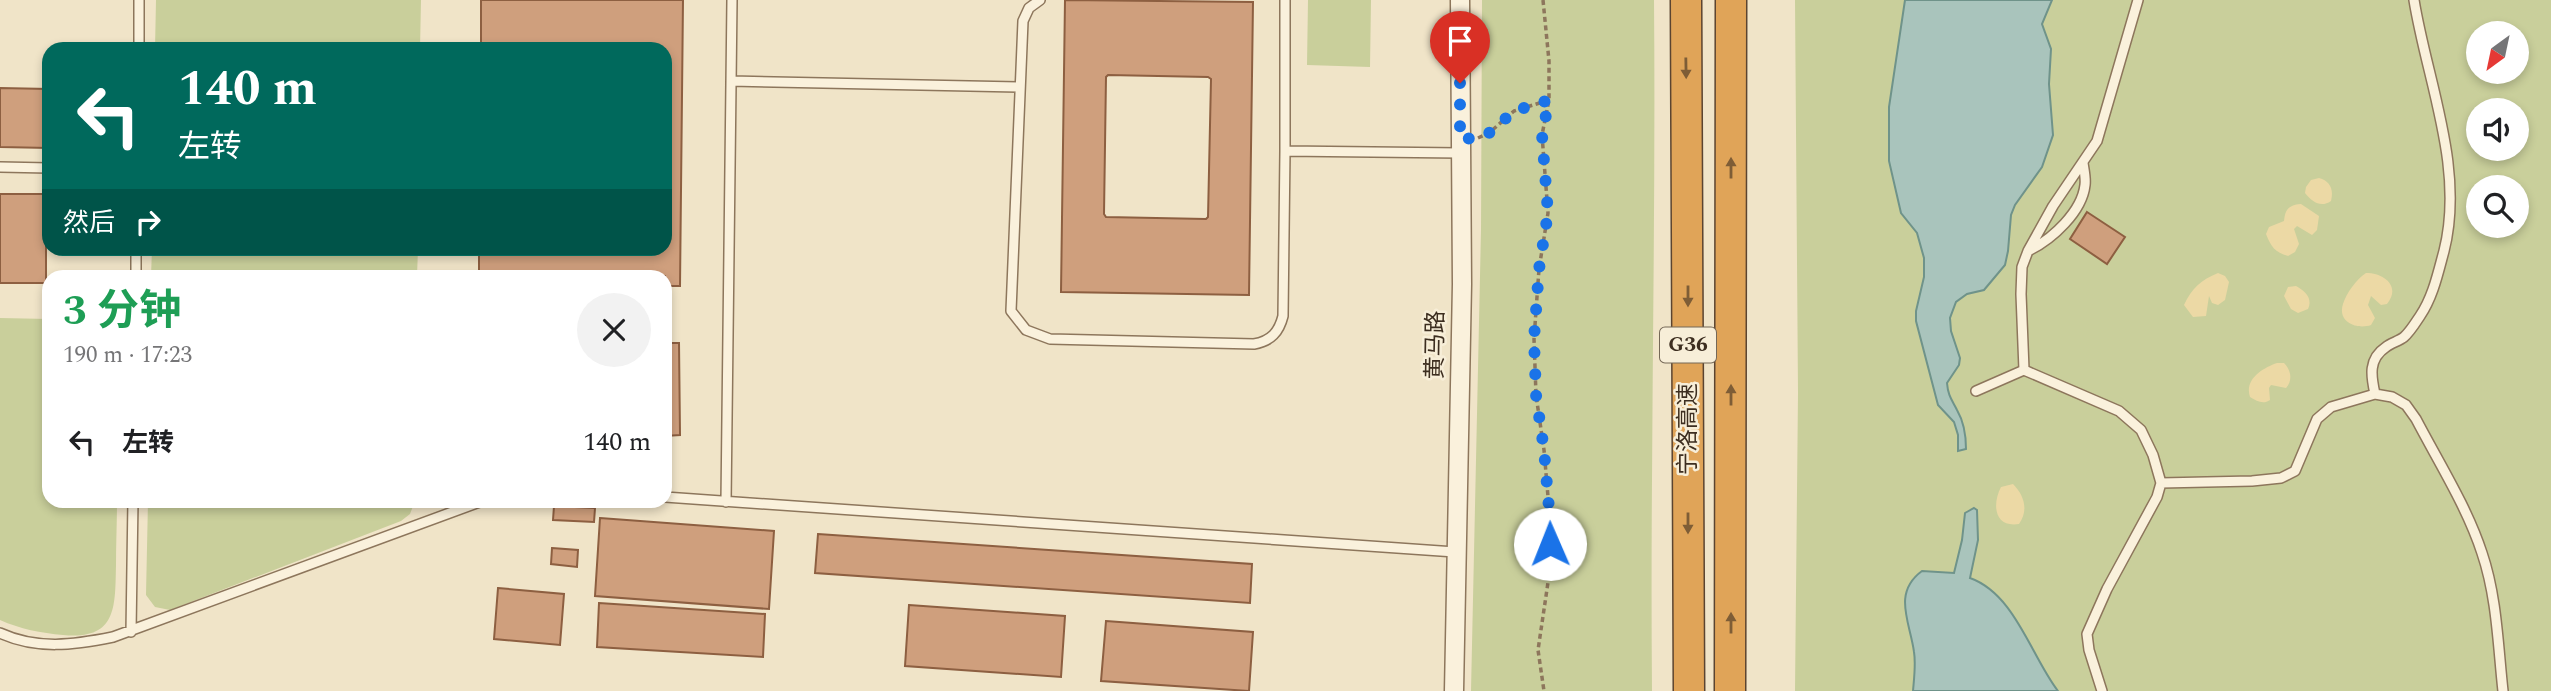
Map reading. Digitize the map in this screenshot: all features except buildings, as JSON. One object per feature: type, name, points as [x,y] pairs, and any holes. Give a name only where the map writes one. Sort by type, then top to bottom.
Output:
[{"type":"highway","name":"宁洛高速","points":[[1686,0],[1689,691]]},
{"type":"highway","name":"宁洛高速","points":[[1730,691],[1731,0]]},
{"type":"street","name":"黄马路","points":[[1454,691],[1462,284],[1460,0]]},
{"type":"lane","points":[[139,0],[139,42]]},
{"type":"lane","points":[[726,502],[732,0]]},
{"type":"lane","points":[[1040,0],[1029,8],[1023,21],[1011,311],[1026,330],[1041,337],[1254,344],[1270,339],[1281,325],[1283,316],[1285,0]]},
{"type":"lane","points":[[2024,370],[2022,267],[2053,206],[2083,163],[2101,127],[2138,0]]},
{"type":"lane","points":[[2375,394],[2372,361],[2385,347],[2405,337],[2422,314],[2433,289],[2445,248],[2450,203],[2449,168],[2414,0]]},
{"type":"lane","points":[[731,81],[1020,87]]},
{"type":"lane","points":[[1284,150],[1460,146]]},
{"type":"lane","points":[[2028,251],[2046,242],[2060,229],[2081,198],[2086,184],[2083,163]]},
{"type":"lane","points":[[0,167],[42,168]]},
{"type":"lane","points":[[1976,391],[2024,370],[2119,411],[2141,430],[2153,455],[2161,483],[2157,496],[2102,599],[2087,634],[2089,650],[2102,691]]},
{"type":"lane","points":[[2161,483],[2281,478],[2295,471],[2317,419],[2332,407],[2375,394],[2392,397],[2406,405],[2474,530],[2483,556],[2493,599],[2503,691]]},
{"type":"lane","points":[[672,498],[1455,552]]},
{"type":"lane","points":[[131,632],[133,508]]},
{"type":"lane","points":[[0,634],[29,643],[57,645],[131,632],[464,508]]},
{"type":"path","points":[[1544,0],[1549,100],[1542,135],[1548,213],[1539,269],[1534,339],[1536,395],[1550,520],[1550,569],[1538,650],[1544,691]]},
{"type":"path","points":[[1460,146],[1489,133],[1514,111],[1549,100]]},
{"type":"green space","points":[[156,0],[421,0],[420,42],[155,42]]},
{"type":"green space","points":[[1308,0],[1371,0],[1370,67],[1307,65]]},
{"type":"green space","points":[[1482,0],[1654,0],[1652,691],[1471,691],[1481,230]]},
{"type":"green space","points":[[1795,0],[2551,0],[2551,691],[1795,691],[1798,393]]},
{"type":"green space","points":[[152,256],[418,256],[417,270],[151,270]]},
{"type":"green space","points":[[0,318],[42,319],[42,508],[117,508],[115,595],[109,618],[103,626],[94,632],[81,635],[39,632],[0,620]]},
{"type":"green space","points":[[148,508],[412,508],[410,514],[401,521],[170,610],[155,607],[146,595]]},
{"type":"sand","points":[[2319,178],[2326,181],[2331,189],[2331,201],[2324,204],[2314,201],[2305,193],[2311,180]]},
{"type":"sand","points":[[2301,204],[2319,216],[2317,230],[2312,235],[2297,226],[2294,229],[2299,244],[2295,252],[2288,256],[2274,248],[2266,234],[2269,227],[2284,221],[2288,209]]},
{"type":"sand","points":[[2218,273],[2225,276],[2229,282],[2225,300],[2218,305],[2212,303],[2209,296],[2206,316],[2193,317],[2184,305],[2187,299],[2198,285]]},
{"type":"sand","points":[[2366,273],[2379,275],[2389,282],[2392,287],[2391,298],[2387,304],[2381,305],[2371,296],[2368,305],[2375,318],[2371,325],[2354,325],[2343,316],[2343,304],[2349,291]]},
{"type":"sand","points":[[2296,286],[2310,301],[2308,309],[2298,313],[2291,309],[2284,296],[2288,287]]},
{"type":"sand","points":[[2277,363],[2284,363],[2290,372],[2290,382],[2286,388],[2271,385],[2270,400],[2265,402],[2250,397],[2252,380],[2261,371]]},
{"type":"sand","points":[[2013,484],[2024,503],[2024,513],[2019,524],[2004,522],[2000,519],[1996,507],[2001,487]]},
{"type":"water","points":[[1905,0],[2052,0],[2042,24],[2051,49],[2049,84],[2053,135],[2042,167],[2011,215],[2005,265],[1984,290],[1967,294],[1956,302],[1950,318],[1951,331],[1960,358],[1959,365],[1947,383],[1950,398],[1963,424],[1966,444],[1966,449],[1958,451],[1958,435],[1954,422],[1938,405],[1916,321],[1924,277],[1924,258],[1917,233],[1901,213],[1889,161],[1889,107]]},
{"type":"water","points":[[1974,508],[1977,510],[1978,540],[1970,578],[1999,597],[2021,627],[2058,691],[1913,691],[1915,657],[1905,608],[1908,589],[1922,571],[1954,573],[1965,513]]},
{"type":"route","points":[[1460,83],[1460,139],[1476,138],[1489,133],[1514,111],[1549,100],[1542,135],[1548,213],[1539,269],[1534,339],[1536,395],[1544,450],[1550,544]]}]
